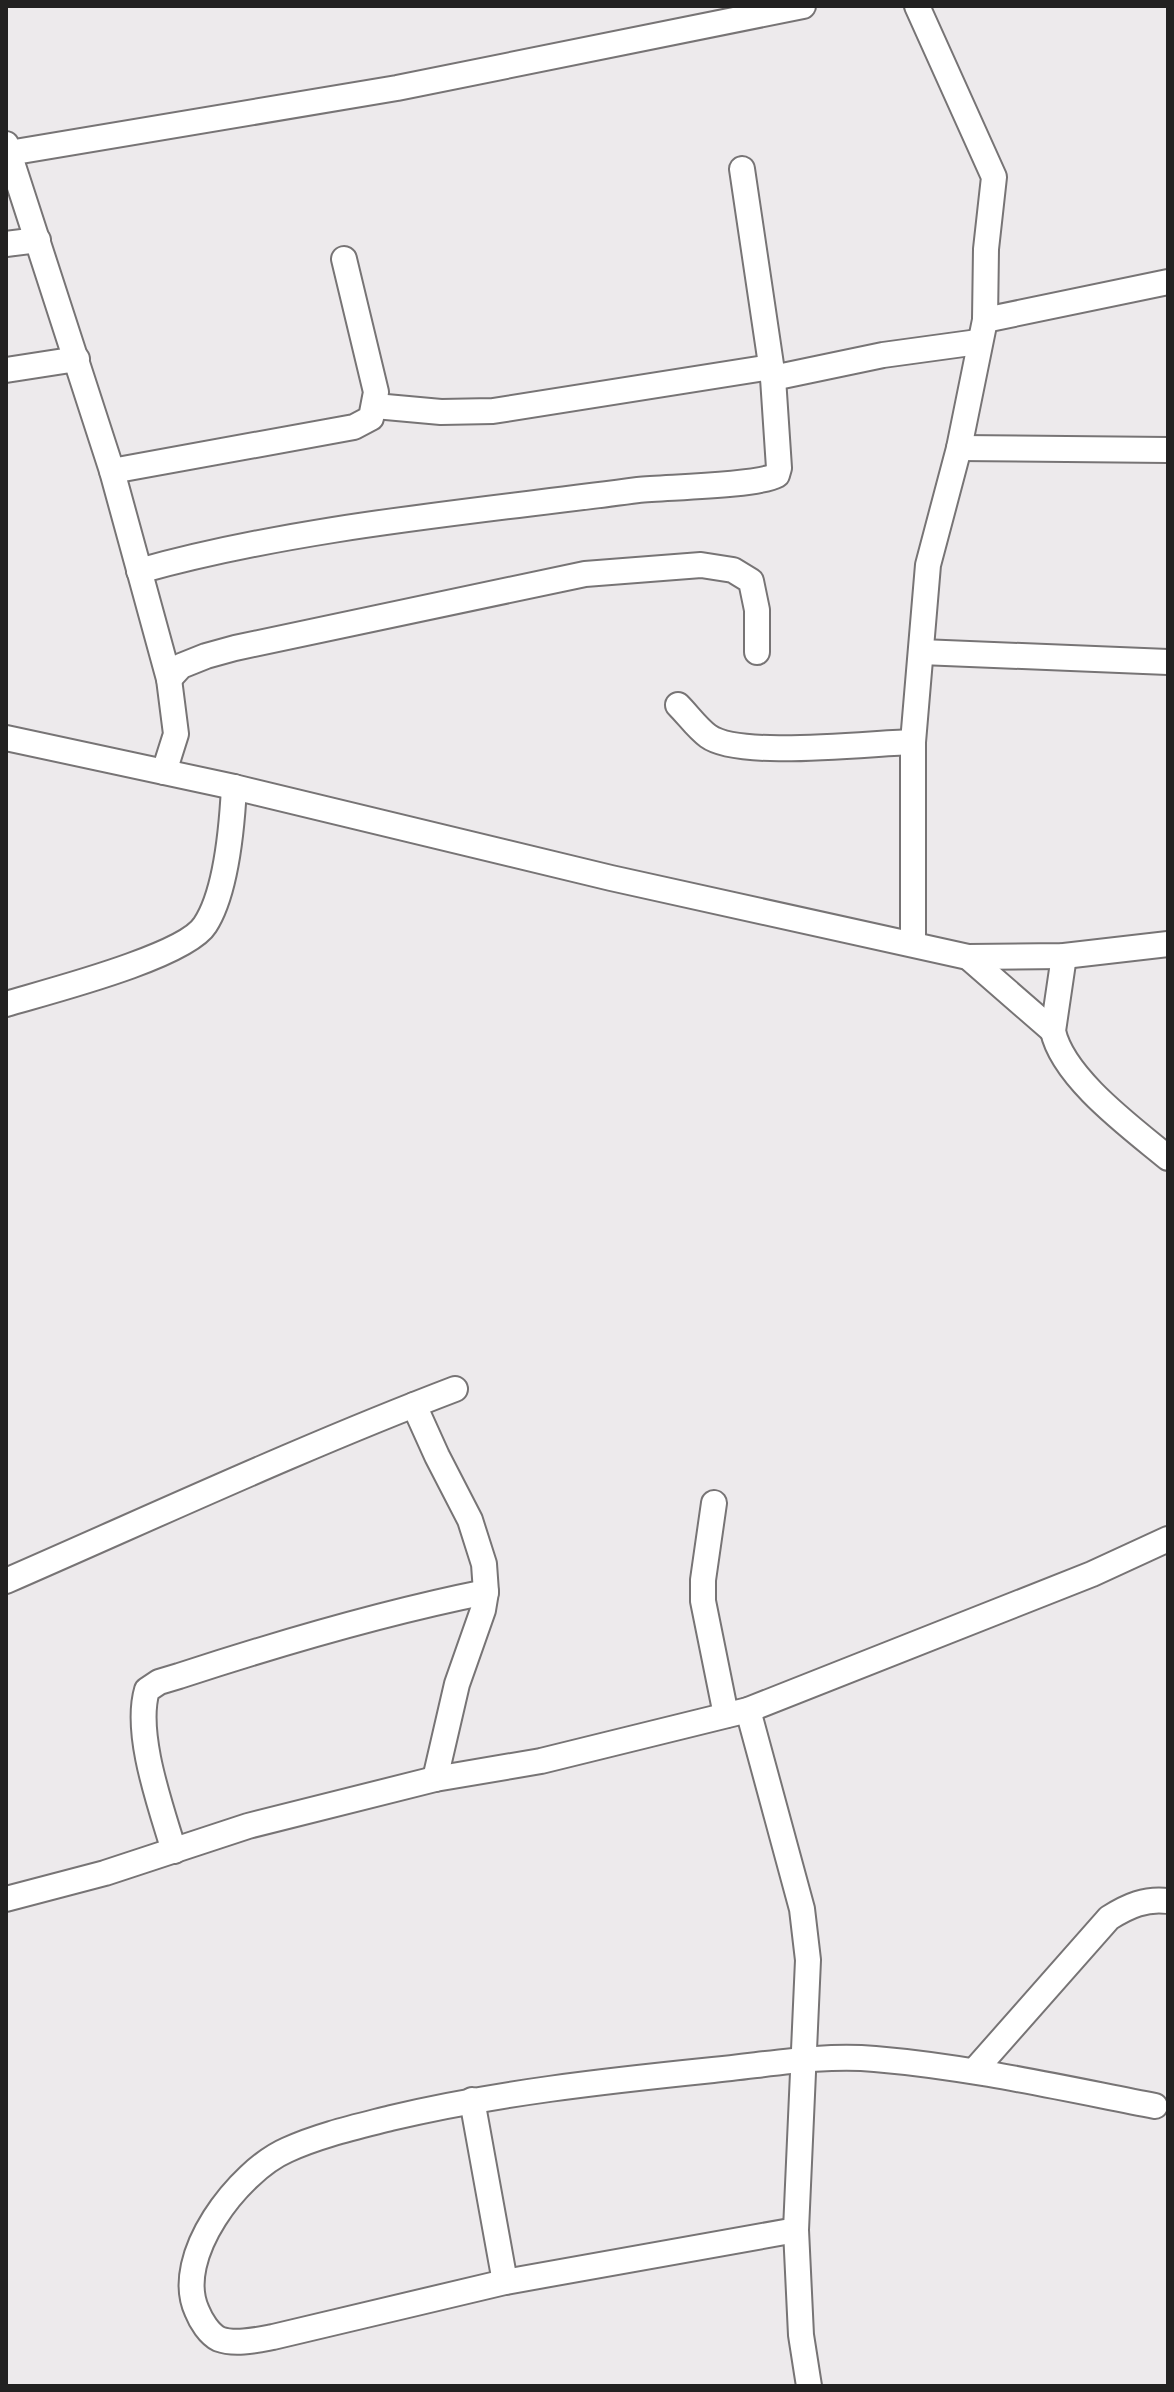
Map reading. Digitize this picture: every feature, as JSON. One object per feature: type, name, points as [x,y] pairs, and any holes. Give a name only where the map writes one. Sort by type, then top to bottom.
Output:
[{"type":"street","points":[[164,772],[176,734],[169,679],[112,471],[8,149],[397,88],[803,6]]},
{"type":"street","points":[[913,943],[913,742],[928,565],[959,448],[982,331],[994,177],[917,6]]},
{"type":"street","points":[[139,571],[201,553],[281,539],[629,492],[773,478],[779,468],[772,372],[742,169]]},
{"type":"street","points":[[6,244],[38,240]]},
{"type":"street","points":[[112,471],[354,427],[371,418],[376,392],[344,259]]},
{"type":"street","points":[[375,406],[441,412],[493,411],[883,355],[1168,282]]},
{"type":"street","points":[[6,370],[77,359]]},
{"type":"street","points":[[959,448],[1168,450]]},
{"type":"street","points":[[169,679],[181,666],[206,656],[338,625],[585,574],[701,565],[733,570],[751,581],[757,610],[757,652]]},
{"type":"street","points":[[921,652],[1168,662]]},
{"type":"street","points":[[678,705],[710,738],[734,747],[760,749],[913,742]]},
{"type":"street","points":[[6,738],[234,787],[611,878],[968,957],[1064,956],[1168,944]]},
{"type":"street","points":[[6,1004],[132,966],[195,937],[205,925],[221,882],[232,828],[234,787]]},
{"type":"street","points":[[1053,1031],[1064,956]]},
{"type":"street","points":[[968,957],[1053,1031],[1062,1054],[1092,1092],[1168,1158]]},
{"type":"street","points":[[6,1581],[348,1430],[455,1389]]},
{"type":"street","points":[[414,1405],[470,1520],[484,1564],[486,1592],[483,1610],[457,1684],[435,1779]]},
{"type":"street","points":[[714,1503],[703,1601],[802,1909],[808,1960],[796,2230],[801,2335],[809,2386]]},
{"type":"street","points":[[6,1899],[105,1873],[248,1826],[435,1779],[541,1761],[737,1712],[1092,1574],[1168,1539]]},
{"type":"street","points":[[174,1851],[143,1726],[147,1690],[159,1682],[191,1671],[348,1624],[405,1608],[486,1592]]},
{"type":"street","points":[[974,2071],[1109,1918],[1129,1905],[1156,1899],[1168,1901]]},
{"type":"street","points":[[796,2230],[505,2282],[241,2342],[218,2338],[203,2323],[193,2303],[191,2285],[198,2254],[224,2203],[248,2176],[284,2150],[342,2130],[472,2100],[805,2061],[875,2059],[974,2071],[1155,2106]]},
{"type":"street","points":[[472,2100],[505,2282]]}]
